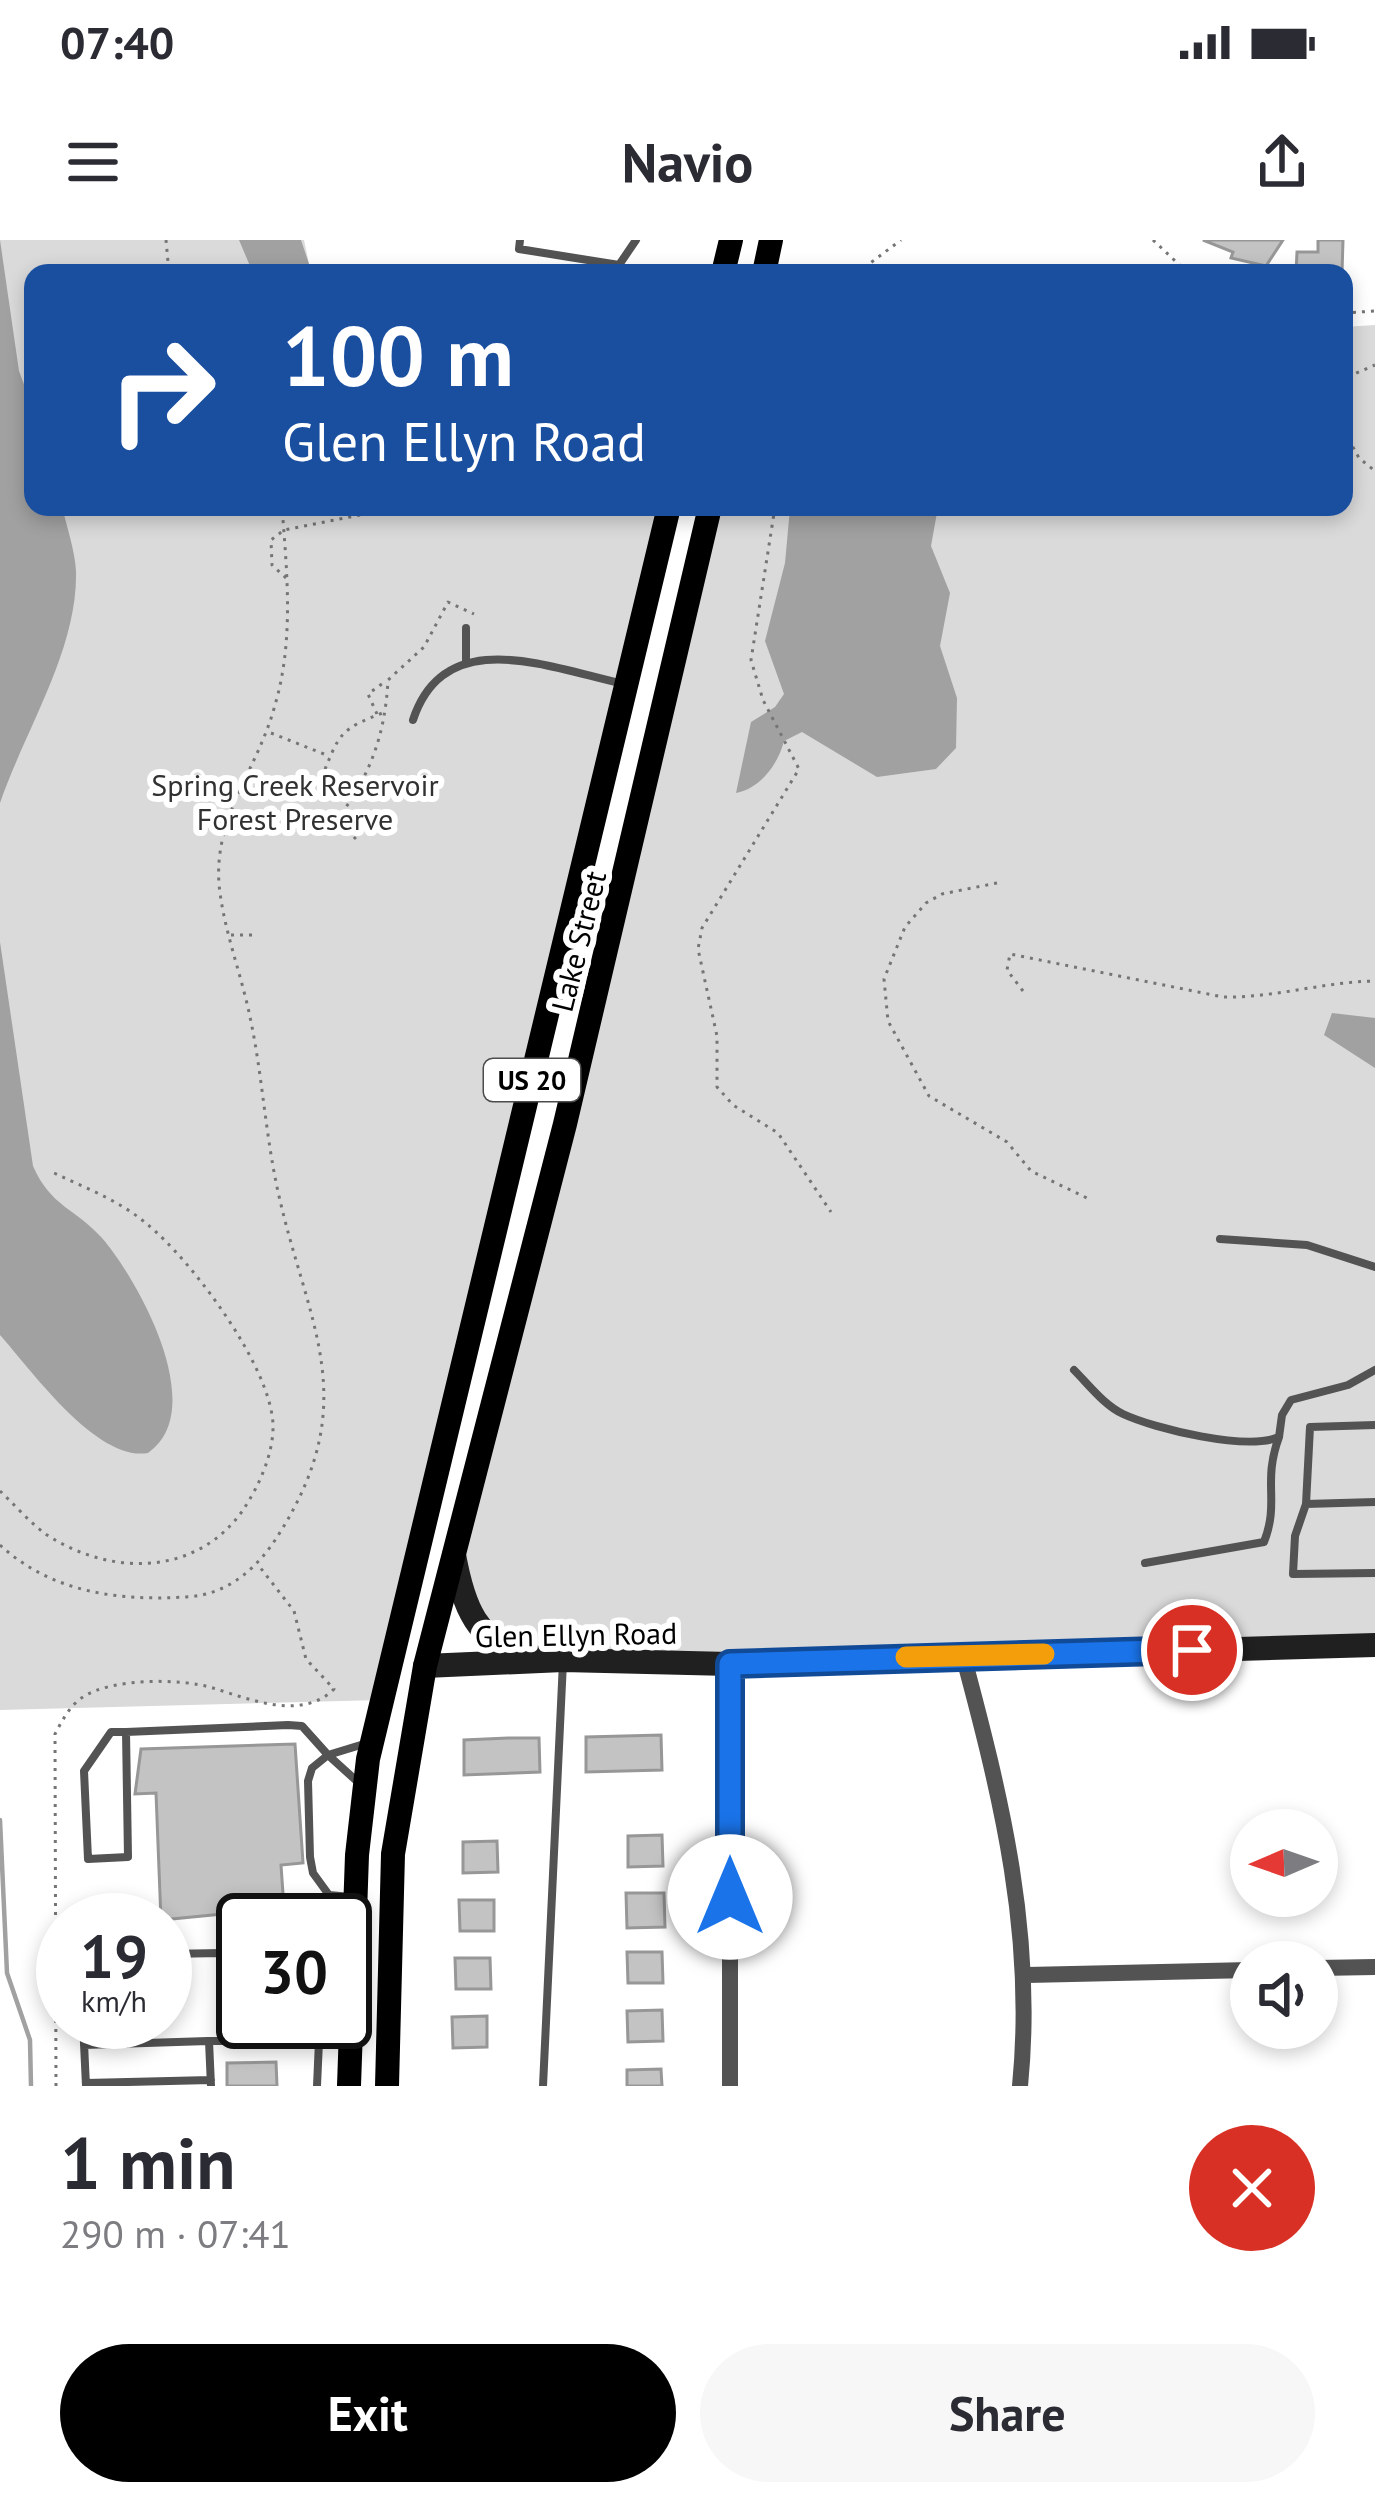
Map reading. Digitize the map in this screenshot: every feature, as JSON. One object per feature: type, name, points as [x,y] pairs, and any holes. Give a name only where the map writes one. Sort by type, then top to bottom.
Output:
[{"type":"main road","name":"Lake Street","points":[[393,1653],[667,516]]},
{"type":"main road","name":"Lake Street","points":[[424,1666],[570,1102],[708,516]]},
{"type":"main road","points":[[627,685],[667,694]]},
{"type":"main road","points":[[393,1653],[424,1666]]},
{"type":"main road","name":"US 20","points":[[356,1893],[371,1742],[393,1653]]},
{"type":"main road","name":"US 20","points":[[387,2086],[393,1854],[424,1666]]},
{"type":"main road","name":"US 20","points":[[349,2086],[350,2049]]},
{"type":"street","points":[[453,1553],[462,1603],[490,1642],[563,1660]]},
{"type":"street","name":"Glen Ellyn Road","points":[[424,1666],[563,1660],[730,1664],[1375,1646]]},
{"type":"street","points":[[963,1655],[1002,1795],[1027,1975],[1019,2086]]},
{"type":"street","points":[[730,1664],[730,2086]]},
{"type":"street","points":[[1338,1968],[1375,1967]]},
{"type":"street","points":[[1027,1975],[1230,1970]]},
{"type":"lane","points":[[520,240],[518,249],[613,264]]},
{"type":"lane","points":[[466,628],[466,663]]},
{"type":"lane","points":[[412,721],[426,688],[466,663],[536,664],[627,685]]},
{"type":"lane","points":[[1220,1238],[1307,1245],[1375,1268]]},
{"type":"lane","points":[[1074,1370],[1126,1416],[1180,1433],[1265,1443],[1279,1438]]},
{"type":"lane","points":[[1145,1563],[1264,1542],[1275,1513],[1267,1485],[1282,1414],[1291,1400],[1348,1385],[1375,1370]]},
{"type":"lane","points":[[1375,1425],[1310,1427],[1306,1504],[1295,1536],[1293,1574],[1375,1573]]},
{"type":"lane","points":[[1306,1504],[1375,1502]]},
{"type":"lane","points":[[543,2086],[563,1660]]},
{"type":"lane","points":[[126,1732],[128,1857],[88,1859],[84,1771],[111,1732],[302,1726],[364,1788]]},
{"type":"lane","points":[[328,1893],[313,1873],[308,1781],[312,1768],[328,1755],[371,1742]]},
{"type":"lane","points":[[84,2049],[86,2085],[211,2083],[209,2041]]},
{"type":"lane","points":[[192,2042],[216,2041]]},
{"type":"lane","points":[[315,2049],[317,2086]]},
{"type":"path","points":[[869,264],[901,240]]},
{"type":"path","points":[[1154,240],[1179,264]]},
{"type":"path","points":[[1353,447],[1375,471]]},
{"type":"path","points":[[0,1545],[49,1580],[91,1593],[146,1600],[198,1597],[225,1588],[257,1565],[309,1480],[325,1403],[324,1360],[308,1288],[278,1193],[250,1016],[220,887],[219,838],[267,732],[286,651],[283,516]]},
{"type":"path","points":[[286,578],[269,555],[271,539],[284,530],[355,516]]},
{"type":"path","points":[[773,516],[750,638],[763,700],[792,753],[797,775],[702,928],[698,949],[717,1036],[717,1087],[733,1105],[778,1133],[831,1212]]},
{"type":"path","points":[[377,715],[368,694],[424,647],[448,602],[474,614]]},
{"type":"path","points":[[356,839],[336,821],[371,769],[386,711],[388,680]]},
{"type":"path","points":[[355,795],[321,779],[345,726],[386,711]]},
{"type":"path","points":[[267,732],[330,757]]},
{"type":"path","points":[[997,883],[942,894],[926,903],[905,927],[884,979],[888,1021],[929,1096],[1007,1142],[1031,1172],[1087,1198]]},
{"type":"path","points":[[231,935],[258,935]]},
{"type":"path","points":[[1023,991],[1007,970],[1010,953],[1222,997],[1253,998],[1325,981],[1375,981]]},
{"type":"path","points":[[0,1491],[46,1534],[87,1555],[124,1565],[162,1564],[201,1551],[230,1528],[268,1460],[273,1424],[262,1378],[194,1276],[149,1225],[50,1171]]},
{"type":"path","points":[[257,1565],[294,1611],[312,1665],[334,1689]]},
{"type":"green space","name":"Spring Creek Reservoir Forest Preserve","points":[[0,240],[304,240],[309,264],[24,264],[24,516],[666,516],[381,1700],[0,1710]]},
{"type":"green space","points":[[1375,325],[1375,1639],[730,1656],[531,1648],[485,1624],[461,1555],[710,516],[1353,516],[1353,326]]},
{"type":"shaded area","points":[[0,240],[24,384],[24,516],[64,516],[76,571],[74,601],[59,660],[0,803]]},
{"type":"shaded area","points":[[239,240],[301,240],[309,264],[249,264]]},
{"type":"shaded area","points":[[789,516],[936,516],[931,546],[950,593],[940,646],[957,698],[956,748],[936,769],[877,777],[802,732],[784,741],[761,780],[736,793],[751,722],[775,707],[784,694],[765,641],[785,563]]},
{"type":"shaded area","points":[[0,942],[33,1166],[48,1190],[92,1228],[117,1258],[162,1346],[172,1407],[165,1433],[148,1453],[128,1452],[87,1429],[0,1335]]},
{"type":"shaded area","points":[[1332,1013],[1375,1018],[1375,1068],[1324,1035]]},
{"type":"building","points":[[1203,240],[1283,240],[1267,264],[1231,258],[1233,252]]},
{"type":"building","points":[[1318,240],[1343,240],[1342,264],[1296,264],[1297,252],[1318,252]]},
{"type":"building","points":[[661,1735],[662,1770],[586,1772],[586,1737]]},
{"type":"building","points":[[539,1738],[540,1772],[464,1775],[464,1740]]},
{"type":"building","points":[[295,1744],[303,1863],[281,1865],[283,1893],[216,1893],[216,1915],[192,1917],[192,1893],[160,1893],[156,1793],[135,1794],[141,1749]]},
{"type":"building","points":[[662,1835],[663,1866],[628,1867],[628,1836]]},
{"type":"building","points":[[497,1841],[498,1872],[463,1873],[463,1842]]},
{"type":"building","points":[[626,1893],[664,1893],[665,1927],[627,1928]]},
{"type":"building","points":[[459,1900],[494,1900],[494,1931],[460,1931]]},
{"type":"building","points":[[627,1952],[662,1952],[663,1983],[628,1983]]},
{"type":"building","points":[[455,1958],[490,1958],[491,1989],[456,1989]]},
{"type":"building","points":[[662,2010],[663,2041],[628,2042],[627,2011]]},
{"type":"building","points":[[487,2016],[487,2047],[453,2048],[452,2017]]},
{"type":"building","points":[[276,2062],[277,2086],[227,2086],[227,2063]]},
{"type":"building","points":[[661,2069],[662,2086],[627,2086],[627,2070]]},
{"type":"waterway","points":[[0,1820],[7,1973],[30,2040],[31,2086]]},
{"type":"slow traffic","points":[[906,1657],[1044,1654]]},
{"type":"route","points":[[730,1897],[730,1664],[1192,1650]]}]
